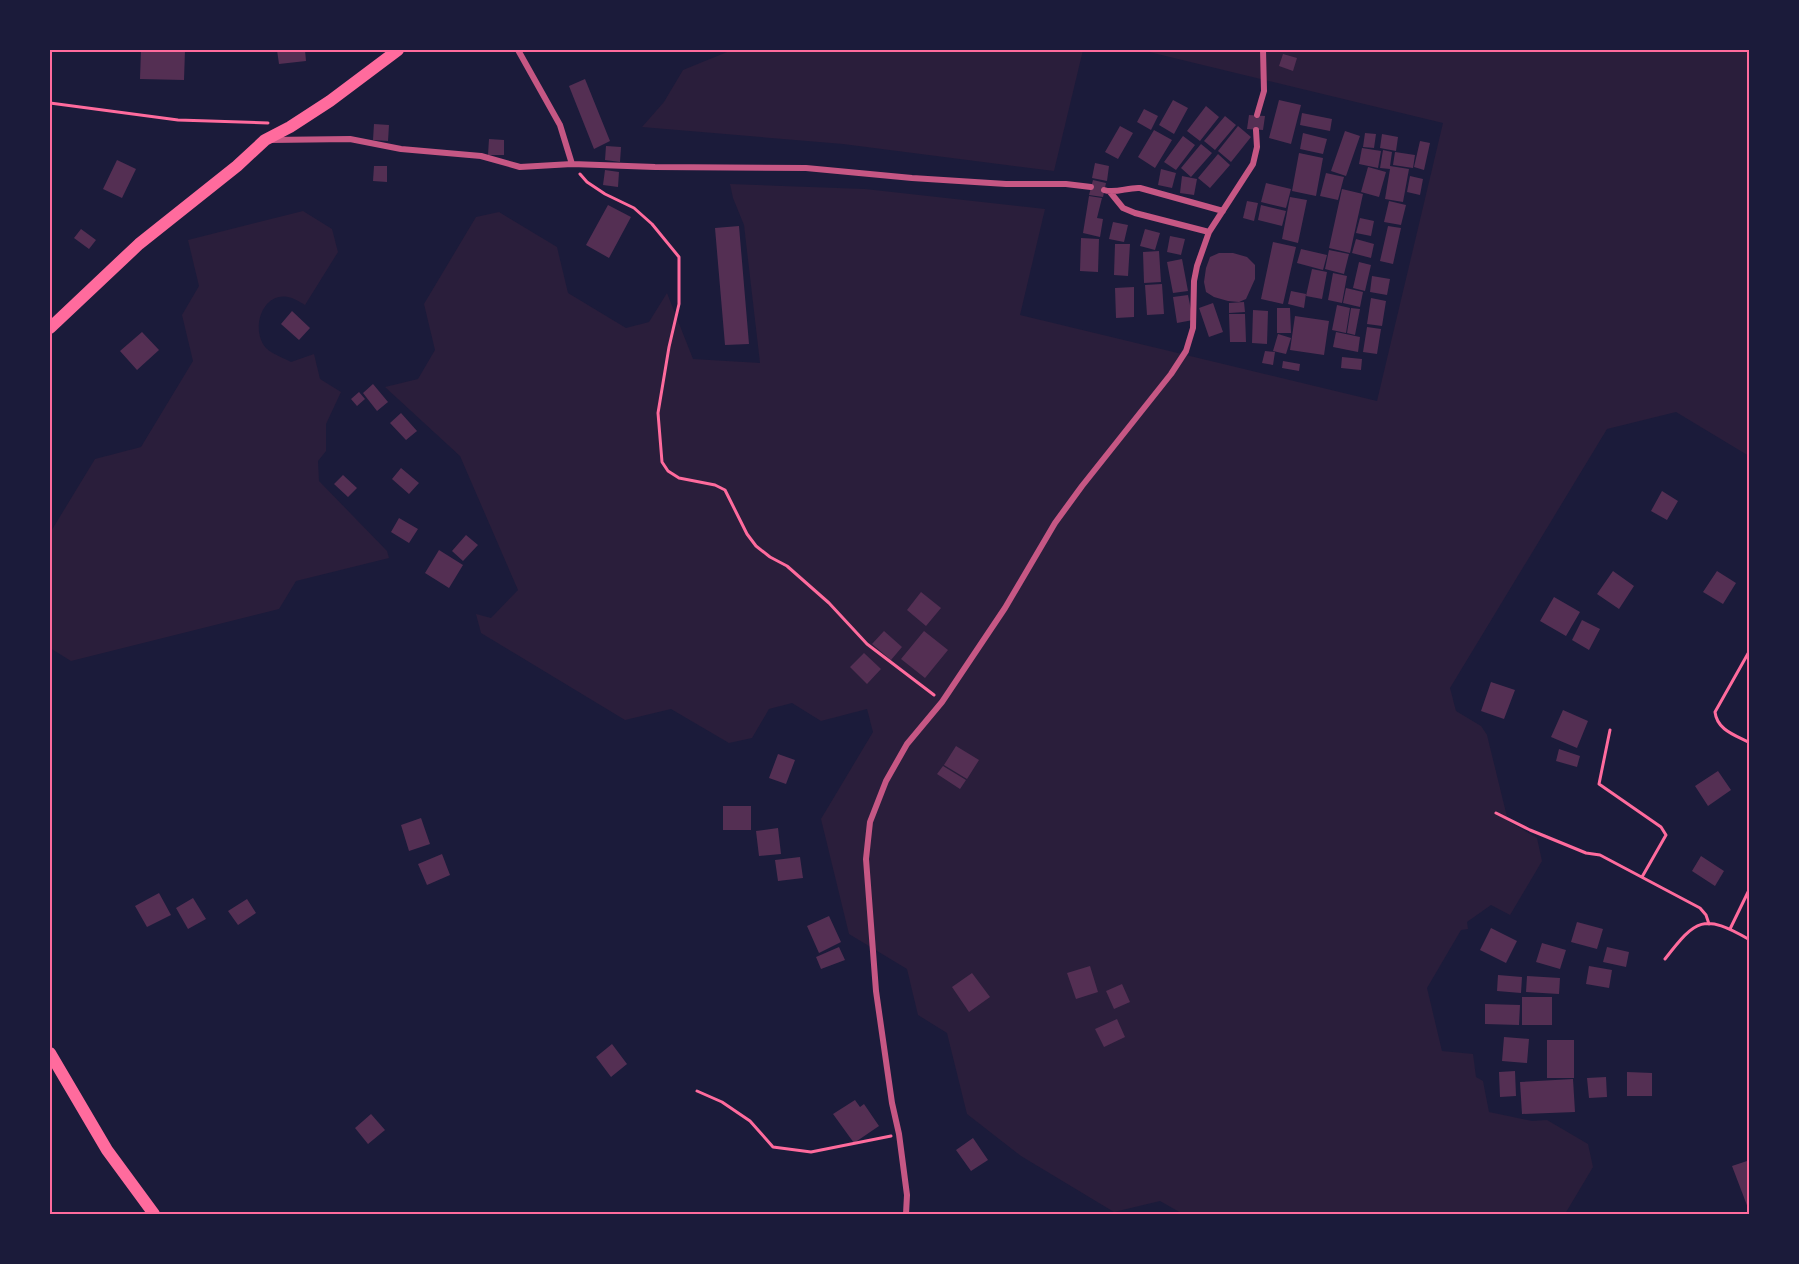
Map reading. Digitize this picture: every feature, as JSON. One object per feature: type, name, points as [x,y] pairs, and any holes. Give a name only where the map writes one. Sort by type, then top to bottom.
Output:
[{"type":"main road","points":[[50,328],[139,244],[265,140],[290,127],[339,94],[398,50]]},
{"type":"main road","points":[[50,1053],[107,1150],[154,1215]]},
{"type":"street","points":[[518,50],[560,125],[572,164]]},
{"type":"street","points":[[1257,115],[1264,91],[1263,50]]},
{"type":"street","points":[[906,1215],[899,1134],[892,1103],[876,991],[866,859],[870,822],[886,781],[907,744],[942,702],[1005,608],[1055,523],[1172,374],[1186,351],[1194,328],[1194,281],[1209,232],[1253,164],[1257,147],[1256,130]]},
{"type":"street","points":[[265,140],[350,139],[401,149],[481,156],[520,166],[572,164],[806,168],[1006,184],[1066,184],[1091,187]]},
{"type":"street","points":[[1209,232],[1134,213],[1124,208],[1107,191],[1127,187],[1140,188],[1223,212]]},
{"type":"path","points":[[50,103],[178,120],[261,121],[290,127]]},
{"type":"path","points":[[572,164],[587,182],[634,208],[652,224],[679,257],[679,304],[658,413],[662,462],[668,471],[679,478],[715,485],[725,490],[747,534],[756,546],[787,566],[828,603],[867,644],[942,702]]},
{"type":"path","points":[[1749,650],[1715,712],[1716,720],[1721,727],[1749,743]]},
{"type":"path","points":[[1610,730],[1599,784],[1661,828],[1666,835],[1642,877]]},
{"type":"path","points":[[1496,813],[1586,853],[1600,855],[1700,908],[1709,924]]},
{"type":"path","points":[[1730,929],[1749,888]]},
{"type":"path","points":[[1665,959],[1690,929],[1699,925],[1709,924],[1730,929],[1749,940]]},
{"type":"path","points":[[697,1091],[722,1102],[750,1121],[773,1147],[811,1152],[899,1134]]},
{"type":"shaded area","points":[[732,50],[1083,50],[1054,171],[843,144],[642,127],[664,102],[683,70]]},
{"type":"shaded area","points":[[1141,50],[1749,50],[1749,456],[1676,412],[1607,429],[1450,688],[1456,711],[1481,726],[1487,735],[1508,821],[1537,838],[1542,861],[1510,915],[1491,905],[1467,922],[1468,929],[1461,930],[1427,988],[1442,1051],[1473,1054],[1476,1077],[1483,1081],[1489,1112],[1532,1121],[1547,1120],[1588,1144],[1593,1167],[1565,1214],[1183,1214],[1160,1201],[1114,1212],[1021,1156],[967,1114],[947,1033],[918,1015],[907,969],[849,934],[821,819],[873,732],[867,709],[821,721],[792,703],[769,709],[752,738],[729,743],[671,709],[625,720],[481,633],[476,614],[491,618],[518,590],[460,456],[385,387],[418,379],[435,350],[424,304],[476,217],[499,212],[557,247],[568,293],[626,328],[649,322],[667,293],[693,359],[760,363],[744,225],[730,184],[865,189],[1045,209],[1020,315],[1377,401],[1443,123]]},
{"type":"shaded area","points":[[303,211],[332,229],[338,252],[305,305],[295,299],[279,297],[271,300],[265,306],[261,314],[259,332],[266,348],[291,362],[314,354],[320,379],[341,392],[326,424],[326,451],[318,461],[319,481],[387,551],[389,558],[296,581],[279,609],[71,661],[50,648],[50,533],[95,459],[141,447],[193,361],[182,315],[199,286],[188,240]]},
{"type":"building","points":[[141,50],[185,50],[184,80],[140,79]]},
{"type":"building","points":[[277,50],[305,50],[306,61],[279,64]]},
{"type":"building","points":[[1283,54],[1297,58],[1293,71],[1279,66]]},
{"type":"building","points":[[585,79],[610,141],[594,149],[569,86]]},
{"type":"building","points":[[1173,100],[1188,108],[1174,134],[1159,125]]},
{"type":"building","points":[[1279,100],[1301,105],[1291,144],[1269,138]]},
{"type":"building","points":[[1206,106],[1219,117],[1200,141],[1187,131]]},
{"type":"building","points":[[1144,109],[1158,116],[1151,130],[1137,122]]},
{"type":"building","points":[[1302,113],[1332,119],[1330,131],[1300,125]]},
{"type":"building","points":[[1249,115],[1265,116],[1263,130],[1247,129]]},
{"type":"building","points":[[1225,116],[1236,125],[1215,150],[1204,141]]},
{"type":"building","points":[[374,124],[389,125],[388,141],[373,140]]},
{"type":"building","points":[[1120,126],[1133,133],[1118,159],[1105,152]]},
{"type":"building","points":[[1238,126],[1251,137],[1231,162],[1218,151]]},
{"type":"building","points":[[1154,130],[1172,140],[1155,168],[1138,157]]},
{"type":"building","points":[[1345,131],[1360,136],[1346,176],[1331,171]]},
{"type":"building","points":[[1303,133],[1327,139],[1323,154],[1300,149]]},
{"type":"building","points":[[1365,133],[1376,134],[1374,148],[1363,147]]},
{"type":"building","points":[[1382,134],[1398,137],[1396,151],[1380,148]]},
{"type":"building","points":[[1183,136],[1195,145],[1176,170],[1164,162]]},
{"type":"building","points":[[489,139],[504,140],[504,155],[488,155]]},
{"type":"building","points":[[1420,141],[1430,143],[1424,170],[1414,167]]},
{"type":"building","points":[[1201,144],[1212,153],[1191,177],[1181,168]]},
{"type":"building","points":[[606,146],[621,147],[620,162],[605,160]]},
{"type":"building","points":[[1362,148],[1381,151],[1378,168],[1359,164]]},
{"type":"building","points":[[1383,150],[1392,152],[1390,166],[1409,169],[1403,202],[1385,199],[1390,169],[1380,168]]},
{"type":"building","points":[[1395,152],[1415,155],[1413,168],[1393,165]]},
{"type":"building","points":[[1299,153],[1323,158],[1316,196],[1292,191]]},
{"type":"building","points":[[1218,154],[1230,165],[1210,188],[1198,178]]},
{"type":"building","points":[[117,160],[136,169],[122,198],[103,189]]},
{"type":"building","points":[[1095,163],[1109,166],[1107,181],[1092,178]]},
{"type":"building","points":[[374,166],[387,166],[387,182],[373,181]]},
{"type":"building","points":[[1368,167],[1386,172],[1379,197],[1361,192]]},
{"type":"building","points":[[1161,169],[1176,173],[1172,188],[1158,185]]},
{"type":"building","points":[[605,170],[619,172],[618,187],[603,185]]},
{"type":"building","points":[[1326,173],[1344,177],[1338,200],[1320,196]]},
{"type":"building","points":[[1182,176],[1197,179],[1194,195],[1180,193]]},
{"type":"building","points":[[1410,176],[1423,179],[1420,195],[1407,192]]},
{"type":"building","points":[[1093,180],[1106,183],[1103,197],[1089,195]]},
{"type":"building","points":[[1266,183],[1291,189],[1286,208],[1261,202]]},
{"type":"building","points":[[1342,189],[1363,194],[1350,253],[1329,248]]},
{"type":"building","points":[[1089,196],[1102,198],[1097,218],[1103,219],[1100,237],[1083,233]]},
{"type":"building","points":[[1290,197],[1307,200],[1298,243],[1282,239]]},
{"type":"building","points":[[1247,201],[1258,203],[1254,221],[1243,218]]},
{"type":"building","points":[[1389,201],[1406,205],[1401,225],[1384,222]]},
{"type":"building","points":[[608,205],[631,217],[609,258],[586,245]]},
{"type":"building","points":[[1261,205],[1286,211],[1282,226],[1258,220]]},
{"type":"building","points":[[1360,218],[1374,221],[1371,236],[1356,233]]},
{"type":"building","points":[[1113,222],[1128,225],[1124,242],[1109,239]]},
{"type":"building","points":[[739,226],[749,344],[725,345],[715,228]]},
{"type":"building","points":[[1388,226],[1401,228],[1393,264],[1380,261]]},
{"type":"building","points":[[81,229],[96,240],[89,249],[74,238]]},
{"type":"building","points":[[1145,229],[1160,233],[1155,250],[1140,246]]},
{"type":"building","points":[[1170,236],[1185,239],[1181,255],[1167,252]]},
{"type":"building","points":[[1081,238],[1099,239],[1098,272],[1080,271]]},
{"type":"building","points":[[1356,239],[1374,244],[1371,258],[1352,253]]},
{"type":"building","points":[[1273,242],[1296,247],[1283,304],[1261,299]]},
{"type":"building","points":[[1115,244],[1130,244],[1128,276],[1114,275]]},
{"type":"building","points":[[1301,249],[1327,255],[1323,270],[1297,263]]},
{"type":"building","points":[[1329,250],[1349,254],[1344,274],[1325,269]]},
{"type":"building","points":[[1159,251],[1161,282],[1144,283],[1143,252]]},
{"type":"building","points":[[1219,253],[1233,253],[1247,257],[1255,265],[1255,279],[1246,299],[1239,302],[1228,301],[1206,292],[1204,282],[1206,268],[1210,257]]},
{"type":"building","points":[[1182,259],[1188,291],[1173,293],[1167,262]]},
{"type":"building","points":[[1359,262],[1371,265],[1365,291],[1353,288]]},
{"type":"building","points":[[1312,269],[1327,272],[1322,299],[1306,296]]},
{"type":"building","points":[[1333,273],[1347,276],[1342,303],[1328,300]]},
{"type":"building","points":[[1372,276],[1390,279],[1387,295],[1370,292]]},
{"type":"building","points":[[1162,284],[1164,314],[1147,315],[1145,285]]},
{"type":"building","points":[[1134,287],[1134,317],[1116,318],[1115,288]]},
{"type":"building","points":[[1346,288],[1363,292],[1360,307],[1343,303]]},
{"type":"building","points":[[1291,291],[1306,294],[1304,308],[1288,304]]},
{"type":"building","points":[[1188,295],[1193,320],[1177,323],[1173,297]]},
{"type":"building","points":[[1371,298],[1386,301],[1382,326],[1367,324]]},
{"type":"building","points":[[1244,302],[1245,312],[1229,313],[1229,303]]},
{"type":"building","points":[[1213,303],[1223,332],[1209,337],[1199,308]]},
{"type":"building","points":[[1337,305],[1350,308],[1346,333],[1332,330]]},
{"type":"building","points":[[1277,308],[1290,308],[1291,333],[1277,333]]},
{"type":"building","points":[[1351,308],[1360,309],[1355,335],[1347,333]]},
{"type":"building","points":[[1253,310],[1268,311],[1267,344],[1252,343]]},
{"type":"building","points":[[292,311],[310,328],[299,340],[281,324]]},
{"type":"building","points":[[1229,314],[1245,314],[1246,342],[1230,342]]},
{"type":"building","points":[[1295,316],[1329,321],[1324,355],[1290,350]]},
{"type":"building","points":[[1367,327],[1381,329],[1377,354],[1363,352]]},
{"type":"building","points":[[142,332],[159,350],[137,370],[120,351]]},
{"type":"building","points":[[1336,332],[1360,337],[1358,352],[1333,347]]},
{"type":"building","points":[[1278,334],[1291,338],[1286,354],[1273,351]]},
{"type":"building","points":[[1265,351],[1275,352],[1273,365],[1262,363]]},
{"type":"building","points":[[1342,357],[1362,359],[1361,370],[1341,368]]},
{"type":"building","points":[[1283,361],[1300,364],[1299,371],[1282,368]]},
{"type":"building","points":[[373,384],[388,402],[377,411],[363,393]]},
{"type":"building","points":[[359,392],[365,399],[357,406],[351,399]]},
{"type":"building","points":[[401,413],[417,431],[406,440],[390,423]]},
{"type":"building","points":[[401,468],[419,483],[409,494],[392,479]]},
{"type":"building","points":[[343,475],[357,488],[348,497],[334,484]]},
{"type":"building","points":[[1662,491],[1678,501],[1667,520],[1651,511]]},
{"type":"building","points":[[399,518],[418,529],[409,543],[391,532]]},
{"type":"building","points":[[466,535],[478,545],[463,561],[452,551]]},
{"type":"building","points":[[439,550],[463,565],[449,588],[425,573]]},
{"type":"building","points":[[1613,571],[1634,586],[1619,609],[1597,594]]},
{"type":"building","points":[[1717,571],[1736,583],[1723,604],[1703,592]]},
{"type":"building","points":[[921,592],[941,608],[926,626],[907,610]]},
{"type":"building","points":[[1554,597],[1580,612],[1566,636],[1540,621]]},
{"type":"building","points":[[1582,620],[1600,629],[1589,650],[1572,640]]},
{"type":"building","points":[[884,631],[902,647],[891,660],[872,644]]},
{"type":"building","points":[[924,631],[948,650],[925,678],[901,659]]},
{"type":"building","points":[[864,653],[881,669],[867,684],[850,667]]},
{"type":"building","points":[[1491,682],[1515,690],[1504,719],[1481,711]]},
{"type":"building","points":[[1563,710],[1588,721],[1577,748],[1551,737]]},
{"type":"building","points":[[956,746],[979,760],[967,779],[944,765]]},
{"type":"building","points":[[1559,749],[1580,756],[1577,767],[1556,761]]},
{"type":"building","points":[[778,754],[795,760],[786,784],[769,778]]},
{"type":"building","points":[[943,766],[966,780],[960,789],[937,774]]},
{"type":"building","points":[[1718,771],[1731,790],[1708,806],[1695,786]]},
{"type":"building","points":[[723,806],[751,806],[751,830],[723,830]]},
{"type":"building","points":[[421,818],[430,844],[409,851],[401,825]]},
{"type":"building","points":[[778,828],[781,854],[759,856],[756,831]]},
{"type":"building","points":[[442,854],[450,875],[427,885],[418,864]]},
{"type":"building","points":[[1701,856],[1724,871],[1715,886],[1692,871]]},
{"type":"building","points":[[800,857],[803,878],[778,881],[775,860]]},
{"type":"building","points":[[159,893],[171,915],[147,927],[135,906]]},
{"type":"building","points":[[193,898],[206,919],[188,929],[176,908]]},
{"type":"building","points":[[247,899],[256,913],[238,925],[228,911]]},
{"type":"building","points":[[829,916],[841,942],[819,953],[807,926]]},
{"type":"building","points":[[1577,922],[1603,929],[1597,949],[1571,942]]},
{"type":"building","points":[[1491,928],[1517,941],[1506,963],[1480,950]]},
{"type":"building","points":[[1542,943],[1566,950],[1560,969],[1536,962]]},
{"type":"building","points":[[839,947],[845,960],[821,969],[816,957]]},
{"type":"building","points":[[1607,947],[1629,952],[1626,967],[1603,962]]},
{"type":"building","points":[[1090,966],[1098,992],[1076,999],[1067,973]]},
{"type":"building","points":[[1589,966],[1612,970],[1609,988],[1586,984]]},
{"type":"building","points":[[972,973],[990,997],[969,1012],[952,987]]},
{"type":"building","points":[[1498,975],[1522,977],[1521,993],[1497,991]]},
{"type":"building","points":[[1527,976],[1560,978],[1559,994],[1526,992]]},
{"type":"building","points":[[1122,984],[1130,1002],[1114,1009],[1106,991]]},
{"type":"building","points":[[1522,997],[1552,997],[1552,1025],[1522,1025]]},
{"type":"building","points":[[1485,1004],[1520,1005],[1519,1025],[1485,1024]]},
{"type":"building","points":[[1117,1019],[1125,1037],[1104,1047],[1095,1029]]},
{"type":"building","points":[[1504,1037],[1529,1039],[1527,1063],[1502,1061]]},
{"type":"building","points":[[1547,1040],[1574,1040],[1574,1078],[1547,1078]]},
{"type":"building","points":[[612,1044],[627,1064],[611,1077],[596,1057]]},
{"type":"building","points":[[1515,1071],[1516,1096],[1500,1097],[1499,1072]]},
{"type":"building","points":[[1627,1072],[1652,1073],[1652,1096],[1627,1096]]},
{"type":"building","points":[[1606,1077],[1607,1097],[1589,1098],[1587,1078]]},
{"type":"building","points":[[1573,1079],[1575,1112],[1522,1114],[1520,1082]]},
{"type":"building","points":[[855,1100],[860,1107],[864,1104],[879,1126],[854,1143],[833,1114]]},
{"type":"building","points":[[371,1114],[385,1130],[368,1144],[355,1128]]},
{"type":"building","points":[[973,1138],[988,1160],[971,1171],[956,1150]]},
{"type":"building","points":[[1750,1160],[1750,1208],[1748,1208],[1732,1166]]}]
